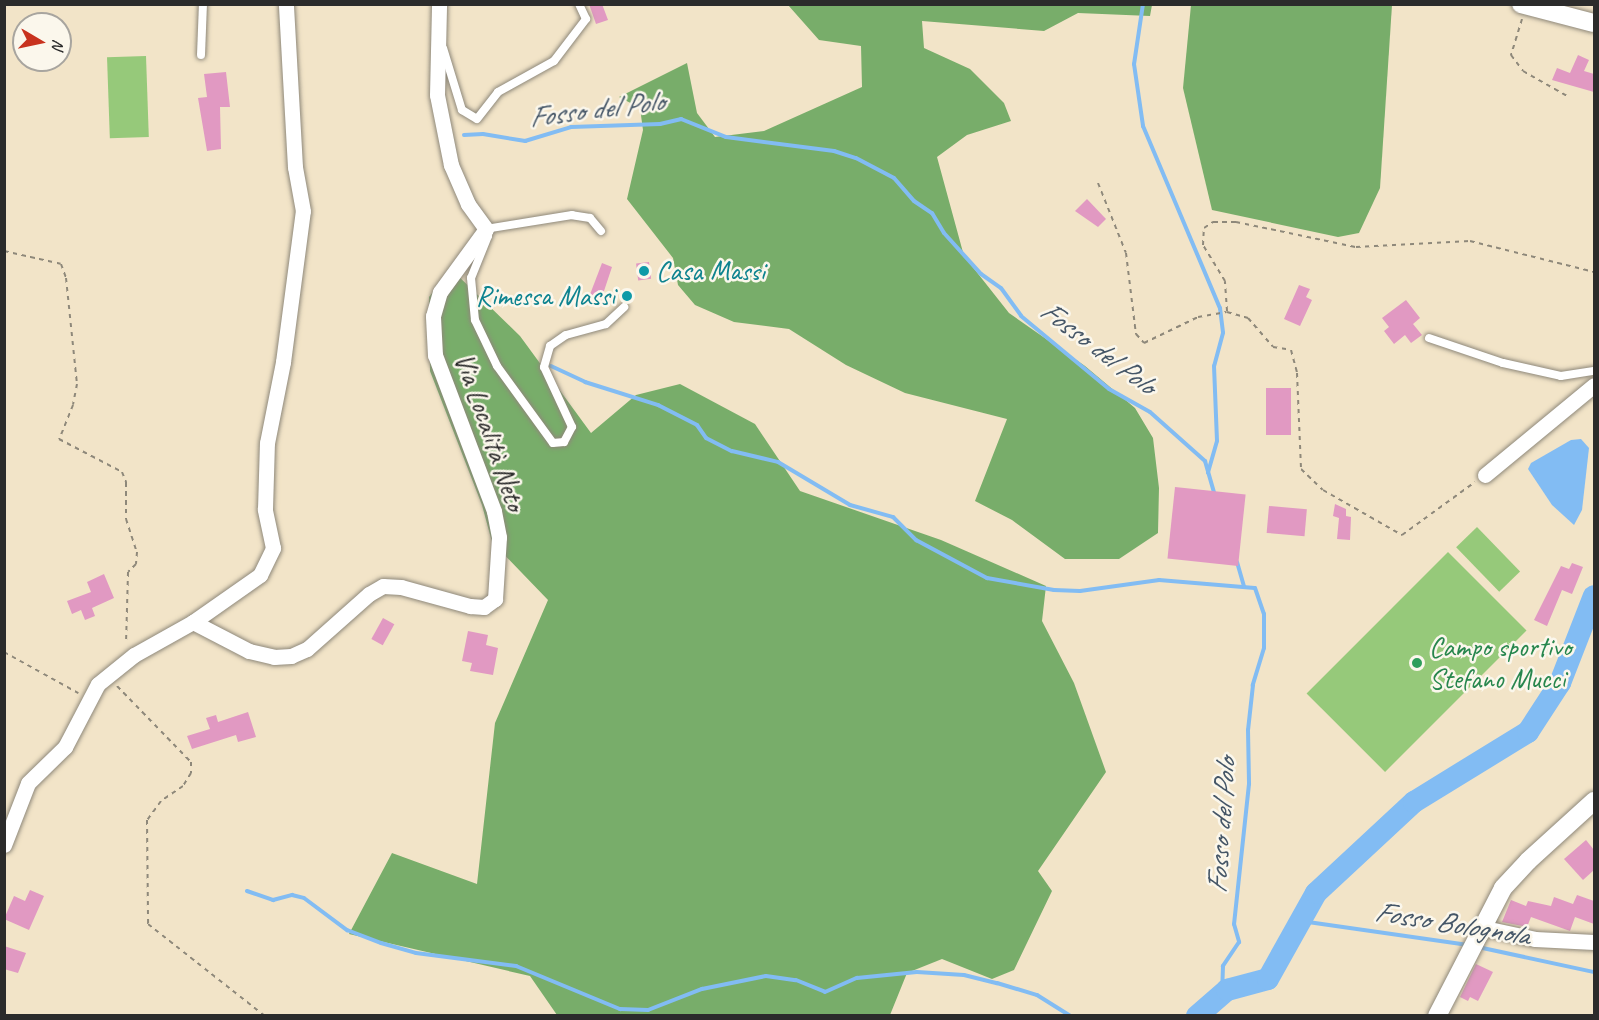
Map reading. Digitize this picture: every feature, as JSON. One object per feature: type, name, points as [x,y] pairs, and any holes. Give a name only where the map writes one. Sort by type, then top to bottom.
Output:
[{"type":"street","points":[[4,845],[28,783],[65,747],[90,700],[108,676],[126,661],[193,622],[260,575],[273,548],[266,509],[267,443],[284,362],[303,211],[295,167],[286,4]]},
{"type":"street","points":[[439,4],[437,95],[451,165],[468,204],[486,229]]},
{"type":"street","points":[[1524,5],[1594,23]]},
{"type":"street","name":"Via Località Neto","points":[[193,622],[249,651],[274,657],[291,656],[307,649],[369,594],[383,586],[401,587],[470,606],[484,607],[495,599],[499,537],[494,511],[435,355],[433,316],[440,292],[486,229]]},
{"type":"street","points":[[1485,475],[1594,385]]},
{"type":"street","points":[[1437,1016],[1478,932],[1503,888],[1528,861],[1594,801]]},
{"type":"street","points":[[1478,932],[1535,939],[1594,942]]},
{"type":"lane","points":[[201,55],[203,4]]},
{"type":"lane","points":[[440,40],[462,110],[477,118],[498,92],[554,61],[586,19],[579,4]]},
{"type":"lane","points":[[601,231],[590,218],[572,215],[486,229],[488,236],[471,278],[475,320],[497,366],[553,443],[564,442],[572,427],[544,367],[550,346],[566,335],[606,324],[624,307]]},
{"type":"lane","points":[[1429,338],[1503,363],[1561,376],[1594,371]]},
{"type":"path","points":[[1524,5],[1511,55],[1523,71],[1569,97]]},
{"type":"path","points":[[1098,183],[1126,253],[1136,334],[1144,343],[1198,317],[1227,312],[1248,318],[1273,347],[1291,350],[1298,373],[1301,469],[1323,490],[1402,535],[1485,475]]},
{"type":"path","points":[[1227,312],[1225,281],[1203,245],[1204,228],[1213,222],[1236,222],[1356,247],[1423,240],[1470,241],[1594,272]]},
{"type":"path","points":[[4,251],[61,264],[68,292],[76,384],[73,405],[59,439],[122,472],[126,482],[126,519],[137,552],[136,564],[128,572],[126,661]]},
{"type":"path","points":[[4,652],[90,700]]},
{"type":"path","points":[[108,676],[191,762],[192,772],[183,786],[161,801],[147,820],[148,924],[264,1016]]},
{"type":"green space","points":[[788,5],[1152,5],[1150,16],[1078,13],[1044,31],[922,21],[924,48],[970,69],[1004,103],[1011,121],[967,135],[937,157],[964,256],[1009,313],[1085,366],[1135,408],[1153,438],[1159,488],[1158,533],[1119,559],[1065,559],[1012,520],[975,501],[1007,419],[905,393],[846,365],[789,329],[734,322],[695,305],[678,285],[673,258],[627,199],[643,130],[640,108],[619,97],[687,63],[697,113],[715,137],[764,131],[862,87],[861,46],[819,40]]},
{"type":"green space","points":[[1191,5],[1392,5],[1380,188],[1359,233],[1338,237],[1212,210],[1183,88]]},
{"type":"green space","points":[[146,56],[149,137],[110,138],[107,57]]},
{"type":"green space","points":[[451,269],[520,336],[591,433],[636,395],[680,384],[755,424],[800,491],[941,540],[1046,586],[1042,621],[1074,683],[1106,772],[1038,871],[1052,891],[1014,970],[992,979],[942,959],[907,973],[890,1015],[557,1015],[530,976],[349,934],[392,853],[477,884],[495,723],[548,600],[492,542],[482,505],[430,371],[429,297]]},
{"type":"green space","points":[[1477,527],[1520,572],[1499,592],[1456,547]]},
{"type":"green space","name":"Campo sportivo Stefano Mucci","points":[[1448,552],[1526,630],[1385,772],[1307,693]]},
{"type":"water","points":[[1581,439],[1589,448],[1582,510],[1574,525],[1552,505],[1528,469],[1531,463],[1571,440]]},
{"type":"building","points":[[589,4],[602,4],[608,20],[596,24]]},
{"type":"building","points":[[1578,55],[1589,60],[1584,71],[1594,74],[1594,92],[1552,80],[1557,68],[1570,73]]},
{"type":"building","points":[[226,72],[230,107],[220,107],[221,149],[207,151],[198,98],[207,97],[204,74]]},
{"type":"building","points":[[1087,199],[1106,219],[1098,227],[1075,211]]},
{"type":"building","name":"Casa Massi","points":[[649,262],[651,279],[638,280],[636,264]]},
{"type":"building","points":[[602,263],[612,267],[601,300],[596,300],[589,297]]},
{"type":"building","points":[[1299,285],[1310,289],[1306,297],[1312,300],[1300,326],[1284,319]]},
{"type":"building","points":[[1406,300],[1420,318],[1413,324],[1422,335],[1411,343],[1405,335],[1394,344],[1384,331],[1389,327],[1382,318]]},
{"type":"building","points":[[1266,388],[1291,388],[1291,435],[1266,435]]},
{"type":"building","points":[[1175,487],[1246,494],[1238,566],[1167,559]]},
{"type":"building","points":[[1335,504],[1346,509],[1346,516],[1351,517],[1350,540],[1337,539],[1339,518],[1333,516]]},
{"type":"building","points":[[1269,506],[1307,509],[1305,536],[1267,533]]},
{"type":"building","points":[[1572,563],[1583,567],[1572,594],[1562,590],[1547,626],[1534,620],[1561,566],[1569,569]]},
{"type":"building","points":[[104,574],[114,598],[92,608],[95,616],[85,620],[81,610],[72,614],[67,601],[91,592],[87,582]]},
{"type":"building","points":[[383,618],[394,624],[383,645],[371,639]]},
{"type":"building","points":[[468,631],[488,635],[486,645],[498,648],[493,675],[470,671],[472,663],[462,661]]},
{"type":"building","points":[[248,712],[256,737],[238,742],[236,735],[192,749],[187,736],[210,729],[206,718],[216,715],[218,722]]},
{"type":"building","points":[[1586,840],[1594,850],[1594,870],[1583,880],[1564,859]]},
{"type":"building","points":[[30,890],[44,896],[29,930],[4,919],[14,896],[25,901]]},
{"type":"building","points":[[1577,895],[1594,901],[1594,924],[1575,917],[1570,931],[1531,917],[1527,927],[1502,922],[1511,900],[1526,906],[1528,901],[1551,906],[1554,897],[1573,904]]},
{"type":"building","points":[[4,946],[26,953],[18,973],[4,969]]},
{"type":"building","points":[[1476,964],[1493,972],[1478,1001],[1470,997],[1468,1001],[1460,997]]},
{"type":"waterway","points":[[1143,4],[1134,64],[1143,126],[1220,308],[1223,333],[1214,366],[1217,441],[1208,473]]},
{"type":"waterway","name":"Fosso del Polo","points":[[464,135],[483,134],[525,141],[571,127],[660,124],[681,119],[726,137],[834,151],[856,158],[894,178],[914,201],[932,213],[944,233],[981,274],[1001,288],[1021,316],[1109,389],[1150,412],[1205,461],[1215,495]]},
{"type":"waterway","points":[[551,366],[585,382],[658,405],[697,425],[706,438],[732,451],[778,462],[850,505],[893,517],[916,540],[987,578],[1054,590],[1080,591],[1159,580],[1255,588],[1264,614],[1264,648],[1253,685],[1248,730],[1249,784],[1234,924],[1239,942],[1223,966],[1222,994]]},
{"type":"waterway","name":"Fosso del Polo","points":[[1237,562],[1244,586]]},
{"type":"waterway","points":[[1197,1016],[1227,990],[1268,979],[1316,893],[1414,802],[1528,732],[1560,683],[1594,596]]},
{"type":"waterway","points":[[247,891],[273,900],[292,895],[304,898],[347,930],[381,943],[416,953],[516,966],[620,1009],[648,1010],[702,989],[766,976],[796,980],[825,992],[857,978],[917,972],[964,975],[997,983],[1037,995],[1071,1016]]},
{"type":"waterway","name":"Fosso Bolognola","points":[[1301,921],[1468,945]]},
{"type":"waterway","name":"Fosso Bolognola","points":[[1478,947],[1594,972]]},
{"type":"place","name":"Casa Massi","points":[[644,271]]},
{"type":"place","name":"Rimessa Massi","points":[[627,296]]},
{"type":"place","name":"Campo sportivo Stefano Mucci","points":[[1417,663]]}]
